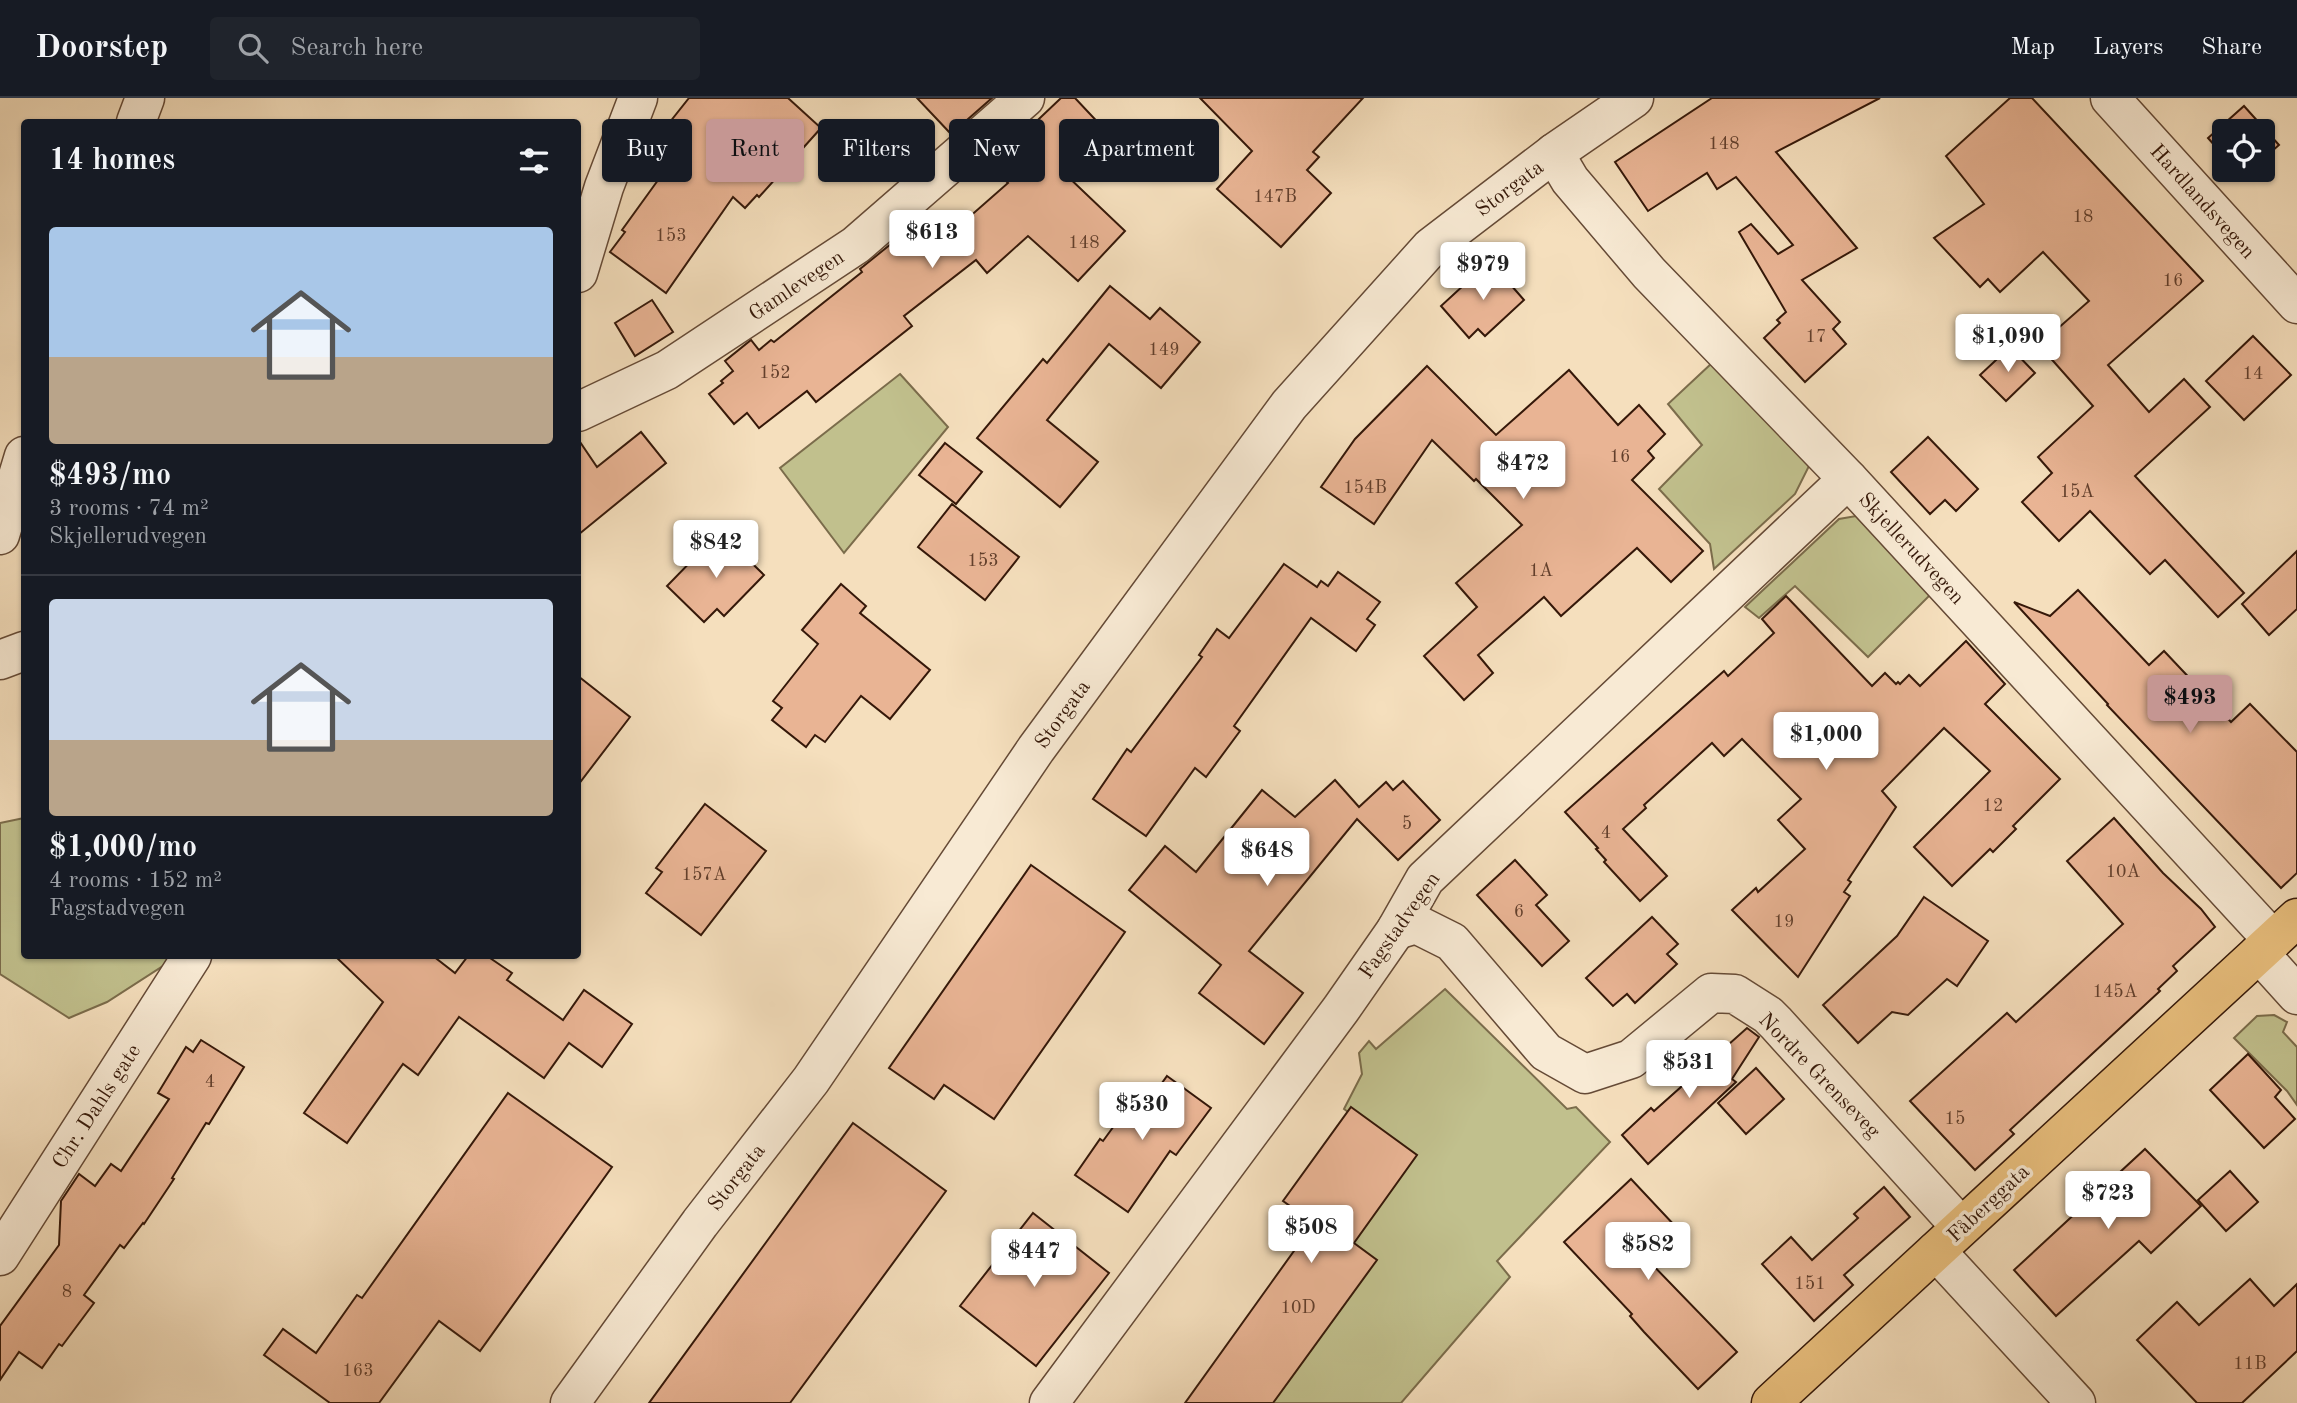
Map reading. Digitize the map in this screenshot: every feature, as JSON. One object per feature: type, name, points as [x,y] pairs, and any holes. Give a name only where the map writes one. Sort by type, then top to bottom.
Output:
[{"type":"main road","name":"Fåberggata","points":[[1771,1403],[2277,937]]},
{"type":"street","points":[[137,119],[145,98]]},
{"type":"street","points":[[581,263],[604,187],[638,98]]},
{"type":"street","name":"Gamlevegen","points":[[581,411],[667,370],[856,245],[1025,98]]},
{"type":"street","name":"Storgata","points":[[570,1403],[700,1223],[811,1080],[1036,749],[1289,405],[1431,247],[1554,153],[1634,98]]},
{"type":"street","name":"Hardlandsvegen","points":[[2110,98],[2297,304]]},
{"type":"street","name":"Skjellerudvegen","points":[[1554,153],[1570,180],[1649,272],[1848,479],[2277,937],[2297,995]]},
{"type":"street","points":[[0,535],[21,466]]},
{"type":"street","name":"Fagstadvegen","points":[[1049,1403],[1340,1009],[1396,930],[1425,878],[1848,479]]},
{"type":"street","points":[[0,660],[21,652]]},
{"type":"street","name":"Nordre Grenseveg","points":[[1396,930],[1416,924],[1452,942],[1546,1052],[1585,1074],[1631,1059],[1711,993],[1735,994],[1768,1015],[2076,1403]]},
{"type":"street","name":"Chr. Dahls gate","points":[[0,1256],[14,1219],[190,959]]},
{"type":"shaded area","points":[[1712,363],[1809,466],[1795,494],[1714,569],[1710,544],[1659,489],[1702,445],[1668,404]]},
{"type":"shaded area","points":[[900,374],[948,427],[844,553],[780,468]]},
{"type":"shaded area","points":[[1856,516],[1930,595],[1868,657],[1795,586],[1759,618],[1745,607],[1839,519]]},
{"type":"shaded area","points":[[21,819],[21,959],[170,959],[169,962],[107,1002],[69,1018],[0,974],[0,823]]},
{"type":"shaded area","points":[[1445,989],[1567,1109],[1576,1107],[1610,1142],[1497,1261],[1510,1277],[1401,1403],[1266,1403],[1345,1244],[1410,1158],[1344,1109],[1362,1074],[1359,1053],[1369,1041],[1376,1049]]},
{"type":"shaded area","points":[[2274,1015],[2287,1022],[2283,1032],[2297,1047],[2297,1105],[2287,1091],[2234,1038],[2257,1016]]},
{"type":"building","points":[[689,98],[788,98],[818,125],[818,131],[804,147],[804,119],[706,119],[706,182],[772,182],[745,208],[733,197],[666,293],[610,252],[625,232],[622,230],[657,182],[692,182],[692,119],[672,119]]},
{"type":"building","points":[[917,98],[992,98],[968,119],[949,119],[949,132]]},
{"type":"building","points":[[1061,98],[1075,98],[1095,119],[1059,119],[1059,182],[1074,182],[1125,231],[1078,281],[1028,236],[987,273],[976,260],[904,316],[912,326],[816,402],[807,391],[759,428],[747,413],[734,424],[709,394],[733,371],[725,361],[751,340],[759,350],[771,340],[774,342],[862,272],[860,269],[907,231],[926,255],[1007,182],[1045,182],[1045,119],[1039,119]]},
{"type":"building","points":[[1200,98],[1363,98],[1313,152],[1319,157],[1307,170],[1331,193],[1281,247],[1217,189],[1252,151]]},
{"type":"building","points":[[1712,98],[1880,98],[1776,152],[1857,248],[1802,280],[1840,322],[1833,329],[1846,344],[1805,382],[1764,338],[1780,323],[1777,320],[1786,312],[1739,232],[1751,224],[1778,254],[1793,245],[1736,177],[1717,189],[1707,173],[1648,211],[1615,162]]},
{"type":"building","points":[[2010,98],[2032,98],[2203,281],[2108,365],[2149,412],[2184,379],[2210,407],[2135,476],[2244,593],[2218,617],[2165,560],[2150,574],[2090,511],[2059,541],[2022,502],[2052,473],[2038,457],[2093,406],[2039,345],[2089,301],[2043,252],[2000,292],[1988,279],[1980,287],[1934,238],[1984,204],[1946,156]]},
{"type":"building","points":[[2244,106],[2256,119],[2229,119]]},
{"type":"building","points":[[1490,261],[1524,300],[1485,336],[1478,329],[1469,338],[1441,306]]},
{"type":"building","points":[[1110,286],[1150,319],[1160,308],[1200,342],[1161,388],[1109,344],[1047,420],[1098,462],[1060,507],[977,438],[1043,359],[1047,363]]},
{"type":"building","points":[[652,300],[673,332],[635,356],[615,323]]},
{"type":"building","points":[[2253,336],[2291,375],[2244,420],[2206,381]]},
{"type":"building","points":[[2010,347],[2035,373],[2006,401],[1980,375]]},
{"type":"building","points":[[1427,366],[1496,435],[1569,370],[1618,425],[1639,405],[1665,434],[1648,451],[1654,458],[1632,480],[1703,551],[1671,582],[1637,548],[1561,616],[1544,597],[1478,655],[1493,673],[1464,700],[1424,656],[1477,607],[1456,583],[1522,525],[1432,440],[1374,524],[1321,487],[1355,439]]},
{"type":"building","points":[[641,432],[666,463],[581,533],[581,443],[597,467]]},
{"type":"building","points":[[1928,437],[1978,489],[1956,511],[1945,500],[1930,514],[1891,472]]},
{"type":"building","points":[[945,443],[982,472],[956,504],[919,475]]},
{"type":"building","points":[[952,504],[1019,557],[985,600],[918,547]]},
{"type":"building","points":[[725,537],[764,575],[724,616],[717,609],[704,622],[667,586],[703,549],[709,554]]},
{"type":"building","points":[[2297,551],[2297,609],[2269,635],[2242,604]]},
{"type":"building","points":[[1284,564],[1317,587],[1321,581],[1328,586],[1338,572],[1380,602],[1367,619],[1375,625],[1356,651],[1311,618],[1234,726],[1240,731],[1206,777],[1195,768],[1146,836],[1093,799],[1127,749],[1131,752],[1202,657],[1199,655],[1217,629],[1229,638]]},
{"type":"building","points":[[841,584],[866,606],[860,613],[930,670],[890,719],[861,696],[825,742],[815,735],[806,747],[772,720],[782,708],[773,701],[818,644],[802,630]]},
{"type":"building","points":[[2078,590],[2149,665],[2164,651],[2231,722],[2250,704],[2297,752],[2297,873],[2281,888],[2107,705],[2014,602],[2050,616]]},
{"type":"building","points":[[1786,596],[1872,686],[1885,673],[1896,684],[1900,684],[1909,675],[1920,686],[1966,641],[2005,684],[1985,704],[2060,779],[2013,826],[2016,829],[1993,852],[1990,849],[1952,886],[1914,847],[1990,771],[1944,728],[1882,791],[1896,807],[1848,880],[1851,882],[1844,892],[1850,896],[1798,977],[1732,910],[1756,888],[1758,892],[1805,849],[1778,820],[1801,799],[1742,739],[1724,756],[1712,743],[1644,805],[1646,808],[1623,829],[1667,876],[1640,901],[1604,862],[1606,860],[1596,849],[1598,848],[1565,812],[1724,671],[1728,676],[1774,633],[1762,619]]},
{"type":"building","points":[[581,678],[630,717],[581,781]]},
{"type":"building","points":[[1335,780],[1359,807],[1386,782],[1393,790],[1403,781],[1440,820],[1398,860],[1357,819],[1249,951],[1303,993],[1264,1044],[1199,993],[1221,965],[1129,890],[1165,846],[1196,872],[1262,790],[1295,817]]},
{"type":"building","points":[[705,804],[766,851],[701,935],[646,893],[662,872],[656,868]]},
{"type":"building","points":[[2114,818],[2215,927],[2173,966],[2177,971],[2158,989],[2160,991],[2010,1130],[2014,1134],[1975,1170],[1910,1101],[2007,1013],[2016,1022],[2123,924],[2067,861]]},
{"type":"building","points":[[1515,860],[1547,895],[1536,905],[1569,941],[1542,966],[1477,895]]},
{"type":"building","points":[[1031,865],[1125,932],[994,1119],[944,1085],[934,1099],[889,1068]]},
{"type":"building","points":[[1924,897],[1988,941],[1957,986],[1947,979],[1908,1015],[1892,1012],[1858,1043],[1823,1005],[1897,936]]},
{"type":"building","points":[[1652,917],[1678,944],[1667,954],[1677,964],[1635,1003],[1627,994],[1613,1006],[1586,978]]},
{"type":"building","points":[[338,959],[437,959],[455,973],[466,959],[491,959],[512,973],[507,980],[563,1020],[584,990],[632,1024],[602,1067],[569,1043],[544,1078],[459,1017],[418,1075],[403,1064],[347,1143],[304,1113],[383,1002]]},
{"type":"building","points":[[1747,1028],[1759,1037],[1732,1079],[1736,1082],[1648,1164],[1622,1135],[1651,1108],[1654,1111]]},
{"type":"building","points":[[201,1040],[244,1067],[144,1224],[124,1248],[120,1245],[84,1295],[94,1303],[62,1346],[59,1344],[42,1368],[19,1352],[0,1380],[0,1326],[59,1245],[61,1201],[79,1174],[95,1186],[111,1164],[121,1171],[169,1099],[158,1093],[186,1047],[193,1052]]},
{"type":"building","points":[[2248,1054],[2281,1090],[2275,1097],[2295,1119],[2264,1148],[2210,1090]]},
{"type":"building","points":[[1756,1068],[1784,1099],[1746,1134],[1718,1103]]},
{"type":"building","points":[[1167,1076],[1211,1108],[1176,1155],[1170,1151],[1128,1212],[1075,1175],[1141,1089],[1152,1097]]},
{"type":"building","points":[[508,1093],[612,1167],[480,1351],[439,1321],[379,1403],[330,1403],[264,1355],[283,1329],[316,1353],[357,1295],[362,1298]]},
{"type":"building","points":[[1351,1107],[1417,1155],[1354,1243],[1377,1260],[1273,1403],[1185,1403],[1314,1223],[1283,1201]]},
{"type":"building","points":[[853,1123],[946,1191],[790,1403],[649,1403]]},
{"type":"building","points":[[2145,1149],[2201,1206],[2151,1253],[2139,1241],[2056,1316],[2014,1270]]},
{"type":"building","points":[[2230,1171],[2258,1202],[2226,1231],[2198,1200]]},
{"type":"building","points":[[1631,1179],[1676,1227],[1644,1256],[1737,1352],[1698,1389],[1564,1242]]},
{"type":"building","points":[[1884,1187],[1910,1217],[1844,1275],[1853,1285],[1814,1321],[1762,1264],[1791,1237],[1812,1260],[1858,1218],[1854,1214]]},
{"type":"building","points":[[1033,1213],[1109,1273],[1036,1366],[960,1306]]},
{"type":"building","points":[[2250,1279],[2274,1306],[2297,1284],[2297,1351],[2242,1403],[2197,1403],[2137,1340],[2177,1302],[2199,1325]]}]
